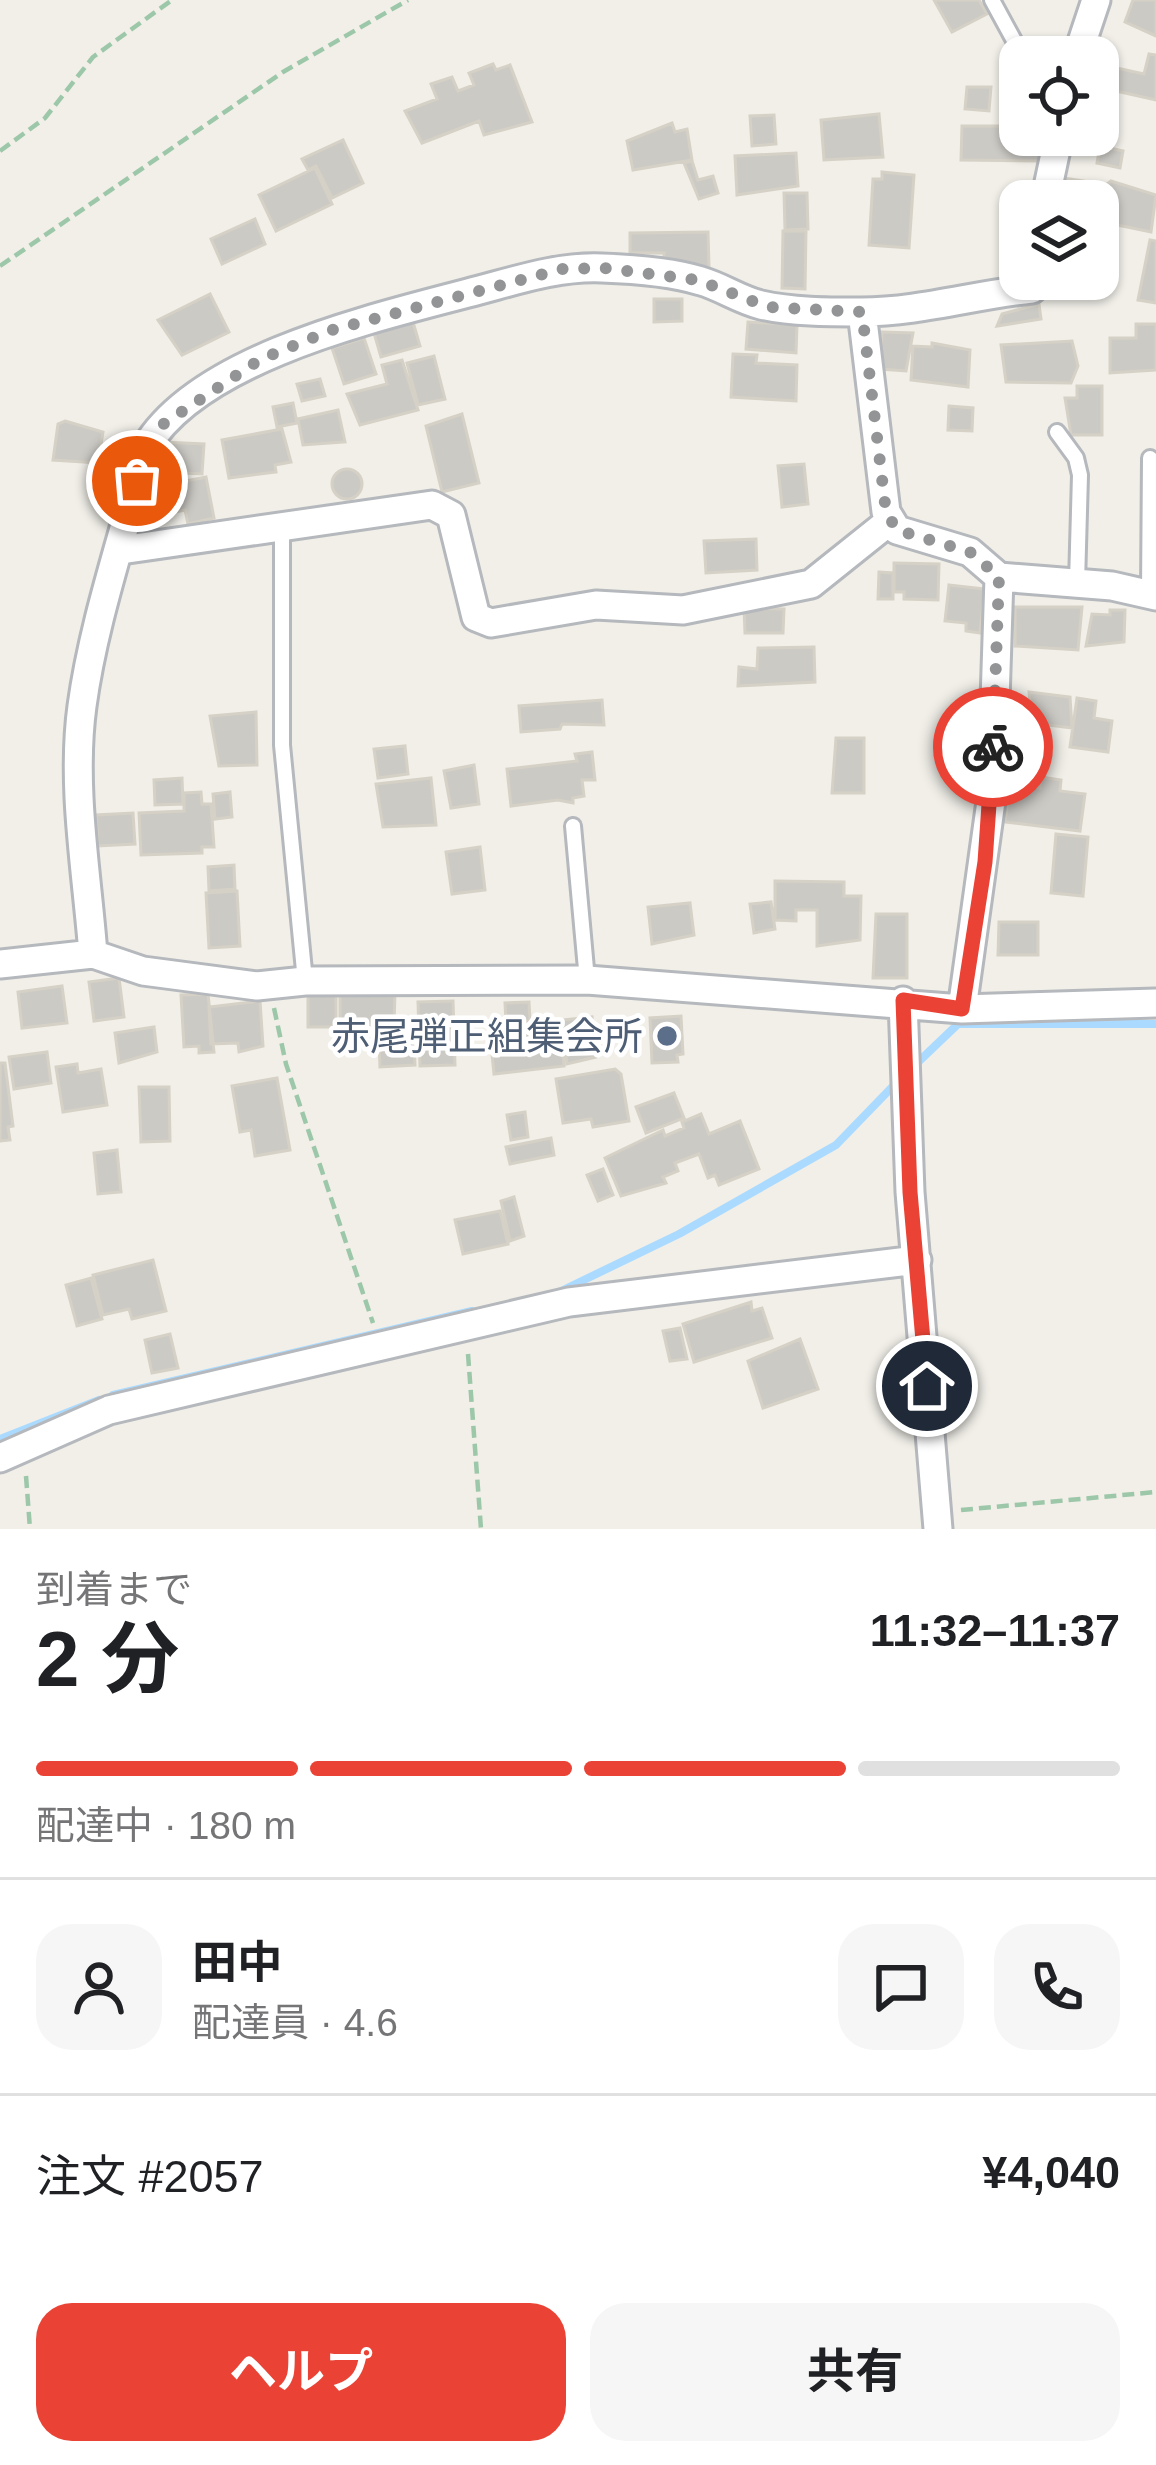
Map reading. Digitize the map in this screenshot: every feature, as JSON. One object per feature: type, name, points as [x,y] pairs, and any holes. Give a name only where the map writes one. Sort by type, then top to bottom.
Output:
[{"type":"street","points":[[1084,36],[1096,0]]},
{"type":"street","points":[[93,954],[82,805],[82,708],[104,599],[146,447],[156,429],[261,359],[332,330],[562,269],[604,268],[698,280],[768,307],[862,312],[938,307],[999,292]]},
{"type":"street","points":[[862,312],[891,520],[897,530],[970,552],[999,577],[1152,595]]},
{"type":"street","points":[[121,550],[432,505],[443,508],[454,524],[476,617],[491,623],[596,605],[683,610],[811,584],[891,520]]},
{"type":"street","points":[[962,1009],[992,794],[999,577]]},
{"type":"street","points":[[0,964],[93,954],[143,971],[269,985],[587,980],[903,1000],[962,1009],[1156,1004]]},
{"type":"street","points":[[903,1000],[938,1521]]},
{"type":"street","points":[[12,1452],[110,1410],[569,1302],[917,1260]]},
{"type":"lane","points":[[992,0],[1012,36]]},
{"type":"lane","points":[[1057,432],[1076,458],[1080,475],[1077,583]]},
{"type":"lane","points":[[1150,458],[1152,595]]},
{"type":"lane","points":[[282,527],[282,745],[305,981]]},
{"type":"lane","points":[[573,826],[587,980]]},
{"type":"path","points":[[0,151],[45,118],[92,57],[172,0]]},
{"type":"path","points":[[0,266],[283,72],[408,0]]},
{"type":"path","points":[[269,985],[286,1064],[380,1344]]},
{"type":"path","points":[[466,1325],[481,1529]]},
{"type":"path","points":[[12,1452],[30,1529]]},
{"type":"path","points":[[938,1521],[1156,1492]]},
{"type":"building","points":[[934,0],[979,0],[987,14],[952,32]]},
{"type":"building","points":[[1133,0],[1156,0],[1156,36],[1125,22]]},
{"type":"building","points":[[1149,54],[1156,55],[1156,100],[1119,92],[1119,68],[1144,74]]},
{"type":"building","points":[[493,64],[496,70],[510,65],[532,122],[484,135],[479,121],[422,143],[405,111],[437,99],[431,84],[452,77],[458,91],[474,85],[469,73]]},
{"type":"building","points":[[967,87],[991,87],[989,111],[965,109]]},
{"type":"building","points":[[879,114],[883,157],[824,160],[821,120]]},
{"type":"building","points":[[774,115],[776,144],[752,146],[750,116]]},
{"type":"building","points":[[672,123],[675,132],[687,129],[692,160],[633,170],[627,141]]},
{"type":"building","points":[[962,126],[999,126],[999,156],[1039,156],[1039,161],[961,160]]},
{"type":"building","points":[[343,140],[363,183],[332,198],[316,166],[308,170],[302,159]]},
{"type":"building","points":[[1119,150],[1123,151],[1120,168],[1097,163],[1098,156],[1119,156]]},
{"type":"building","points":[[796,153],[798,186],[737,195],[735,156]]},
{"type":"building","points":[[692,161],[698,180],[713,176],[718,193],[699,199],[684,163]]},
{"type":"building","points":[[315,168],[332,204],[276,231],[259,195]]},
{"type":"building","points":[[882,172],[914,175],[909,248],[869,245],[873,179],[882,179]]},
{"type":"building","points":[[1119,183],[1156,195],[1151,232],[1119,225]]},
{"type":"building","points":[[784,193],[807,193],[808,229],[785,230]]},
{"type":"building","points":[[255,219],[265,244],[222,264],[211,239]]},
{"type":"building","points":[[783,231],[806,231],[805,289],[782,288]]},
{"type":"building","points":[[708,232],[709,267],[664,268],[664,253],[630,253],[630,233]]},
{"type":"building","points":[[1150,240],[1156,241],[1156,303],[1138,300]]},
{"type":"building","points":[[210,294],[229,332],[182,355],[158,320]]},
{"type":"building","points":[[654,299],[682,299],[682,321],[654,322]]},
{"type":"building","points":[[1039,304],[1041,319],[997,326],[1002,314]]},
{"type":"building","points":[[413,322],[420,346],[381,357],[374,333]]},
{"type":"building","points":[[748,322],[797,325],[796,353],[746,349]]},
{"type":"building","points":[[1136,324],[1156,324],[1156,370],[1110,373],[1110,338],[1136,338]]},
{"type":"building","points":[[882,332],[913,333],[906,371],[880,369]]},
{"type":"building","points":[[364,338],[376,374],[344,384],[332,348]]},
{"type":"building","points":[[1072,341],[1078,366],[1071,383],[1006,382],[1001,345]]},
{"type":"building","points":[[932,343],[970,350],[968,387],[911,380],[913,346],[932,347]]},
{"type":"building","points":[[733,354],[757,355],[756,363],[797,365],[796,401],[731,397]]},
{"type":"building","points":[[434,356],[445,399],[418,405],[407,363]]},
{"type":"building","points":[[402,360],[418,410],[360,425],[347,394],[387,384],[382,365]]},
{"type":"building","points":[[320,379],[325,396],[302,401],[297,384]]},
{"type":"building","points":[[1077,386],[1102,386],[1102,435],[1071,435],[1065,398],[1077,398]]},
{"type":"building","points":[[293,403],[297,423],[277,427],[273,407]]},
{"type":"building","points":[[949,406],[973,408],[972,431],[948,430]]},
{"type":"building","points":[[338,410],[345,442],[303,445],[298,419]]},
{"type":"building","points":[[462,414],[479,483],[442,492],[426,426]]},
{"type":"building","points":[[65,421],[103,432],[98,463],[53,460],[58,424]]},
{"type":"building","points":[[282,429],[291,462],[275,465],[276,472],[229,478],[222,440]]},
{"type":"building","points":[[163,442],[204,444],[202,474],[161,472]]},
{"type":"building","points":[[804,464],[808,504],[782,507],[778,466]]},
{"type":"building","points":[[347,469],[358,473],[362,484],[358,495],[347,499],[336,495],[332,484],[336,473]]},
{"type":"building","points":[[206,477],[214,518],[188,524],[185,510],[166,514],[160,486]]},
{"type":"building","points":[[756,539],[757,570],[706,573],[704,541]]},
{"type":"building","points":[[894,563],[939,564],[938,600],[904,599],[904,592],[894,592]]},
{"type":"building","points":[[879,572],[893,573],[893,599],[878,599]]},
{"type":"building","points":[[949,585],[985,589],[980,633],[966,631],[966,623],[945,621]]},
{"type":"building","points":[[1015,607],[1082,607],[1078,650],[1015,646]]},
{"type":"building","points":[[744,608],[784,609],[783,633],[745,633]]},
{"type":"building","points":[[1110,610],[1125,610],[1124,642],[1086,646],[1092,614],[1110,615]]},
{"type":"building","points":[[814,647],[815,682],[738,686],[739,667],[757,669],[758,648]]},
{"type":"building","points":[[1029,692],[1070,697],[1072,728],[1032,723]]},
{"type":"building","points":[[1077,698],[1096,701],[1094,718],[1112,721],[1108,752],[1070,747]]},
{"type":"building","points":[[602,700],[604,725],[562,724],[560,729],[521,732],[519,706]]},
{"type":"building","points":[[1014,701],[1030,703],[1026,736],[1010,734]]},
{"type":"building","points":[[256,712],[257,765],[219,766],[210,716]]},
{"type":"building","points":[[836,738],[864,738],[864,793],[832,793]]},
{"type":"building","points":[[405,746],[408,774],[378,778],[374,749]]},
{"type":"building","points":[[592,752],[595,780],[582,780],[584,796],[573,798],[573,803],[558,800],[511,806],[507,769],[577,761],[575,754]]},
{"type":"building","points":[[474,765],[479,804],[451,808],[444,771]]},
{"type":"building","points":[[1041,777],[1061,780],[1060,791],[1085,794],[1080,831],[1005,822],[1010,784],[1040,788]]},
{"type":"building","points":[[182,778],[183,804],[155,805],[154,780]]},
{"type":"building","points":[[431,778],[436,825],[383,827],[376,784]]},
{"type":"building","points":[[201,792],[202,804],[211,804],[214,847],[202,847],[202,853],[141,855],[139,813],[184,811],[184,793]]},
{"type":"building","points":[[230,792],[232,817],[215,819],[213,794]]},
{"type":"building","points":[[133,813],[135,844],[98,846],[96,815]]},
{"type":"building","points":[[1056,834],[1088,837],[1083,896],[1051,893]]},
{"type":"building","points":[[480,847],[485,890],[452,894],[446,852]]},
{"type":"building","points":[[234,865],[235,889],[209,891],[208,867]]},
{"type":"building","points":[[775,881],[844,882],[844,896],[861,896],[860,940],[817,946],[817,910],[796,910],[796,921],[775,920]]},
{"type":"building","points":[[237,891],[240,946],[209,948],[206,893]]},
{"type":"building","points":[[771,902],[775,929],[754,933],[750,904]]},
{"type":"building","points":[[690,903],[694,935],[652,944],[648,907]]},
{"type":"building","points":[[876,914],[907,914],[907,978],[873,978]]},
{"type":"building","points":[[999,922],[1038,922],[1038,955],[998,955]]},
{"type":"building","points":[[119,978],[124,1017],[94,1021],[89,982]]},
{"type":"building","points":[[62,986],[67,1023],[22,1028],[18,992]]},
{"type":"building","points":[[336,992],[336,1027],[308,1027],[308,993]]},
{"type":"building","points":[[340,992],[395,992],[394,1025],[340,1026]]},
{"type":"building","points":[[208,994],[214,1052],[199,1053],[199,1046],[184,1047],[181,995]]},
{"type":"building","points":[[260,1001],[263,1046],[239,1052],[238,1043],[211,1044],[209,1007]]},
{"type":"building","points":[[453,1001],[455,1065],[420,1066],[418,1002]]},
{"type":"building","points":[[529,1002],[530,1021],[506,1022],[505,1003]]},
{"type":"building","name":"赤尾弾正組集会所","points":[[681,1016],[683,1054],[677,1055],[678,1062],[652,1063],[650,1018]]},
{"type":"building","points":[[592,1017],[596,1057],[567,1064],[562,1020]]},
{"type":"building","points":[[560,1021],[564,1066],[494,1074],[490,1035]]},
{"type":"building","points":[[154,1027],[157,1052],[119,1063],[115,1033]]},
{"type":"building","points":[[414,1039],[415,1065],[380,1067],[379,1041]]},
{"type":"building","points":[[47,1052],[51,1083],[14,1089],[9,1057]]},
{"type":"building","points":[[0,1063],[5,1063],[13,1126],[8,1127],[10,1140],[0,1141]]},
{"type":"building","points":[[77,1064],[78,1073],[101,1069],[107,1105],[63,1112],[56,1067]]},
{"type":"building","points":[[615,1069],[621,1074],[629,1121],[593,1127],[591,1119],[563,1123],[556,1079]]},
{"type":"building","points":[[277,1078],[290,1150],[255,1156],[251,1130],[240,1132],[232,1086]]},
{"type":"building","points":[[139,1087],[169,1087],[170,1141],[141,1142]]},
{"type":"building","points":[[674,1093],[684,1118],[646,1133],[636,1107]]},
{"type":"building","points":[[525,1112],[528,1137],[511,1140],[507,1115]]},
{"type":"building","points":[[701,1114],[709,1134],[740,1121],[759,1169],[719,1185],[715,1175],[708,1178],[699,1154],[675,1163],[678,1171],[663,1177],[666,1183],[621,1196],[605,1158],[663,1130],[665,1136],[684,1128],[682,1122]]},
{"type":"building","points":[[551,1138],[554,1155],[510,1164],[506,1147]]},
{"type":"building","points":[[117,1150],[121,1192],[98,1194],[94,1153]]},
{"type":"building","points":[[603,1169],[613,1195],[598,1201],[587,1175]]},
{"type":"building","points":[[514,1197],[524,1236],[510,1241],[501,1201]]},
{"type":"building","points":[[500,1211],[508,1244],[463,1254],[455,1220]]},
{"type":"building","points":[[153,1260],[166,1311],[132,1319],[129,1309],[103,1315],[93,1275]]},
{"type":"building","points":[[91,1278],[102,1319],[77,1326],[66,1285]]},
{"type":"building","points":[[751,1302],[752,1311],[762,1308],[772,1338],[694,1362],[683,1324]]},
{"type":"building","points":[[680,1328],[687,1359],[670,1361],[663,1331]]},
{"type":"building","points":[[170,1334],[178,1368],[152,1373],[145,1340]]},
{"type":"building","points":[[800,1339],[818,1389],[763,1408],[748,1361]]},
{"type":"waterway","points":[[914,1066],[958,1024],[1156,1024]]},
{"type":"waterway","points":[[557,1293],[679,1234],[836,1145],[898,1081]]},
{"type":"waterway","points":[[113,1395],[472,1311]]},
{"type":"waterway","points":[[0,1439],[99,1400]]},
{"type":"way so far","points":[[137,481],[156,429],[194,399],[261,359],[332,330],[562,269],[604,268],[698,280],[768,307],[862,312],[886,512],[897,530],[970,552],[999,577],[993,747]]},
{"type":"place","name":"赤尾弾正組集会所","points":[[667,1036]]},
{"type":"route","points":[[927,1386],[910,1192],[903,1000],[962,1009],[985,862],[993,747]]}]
